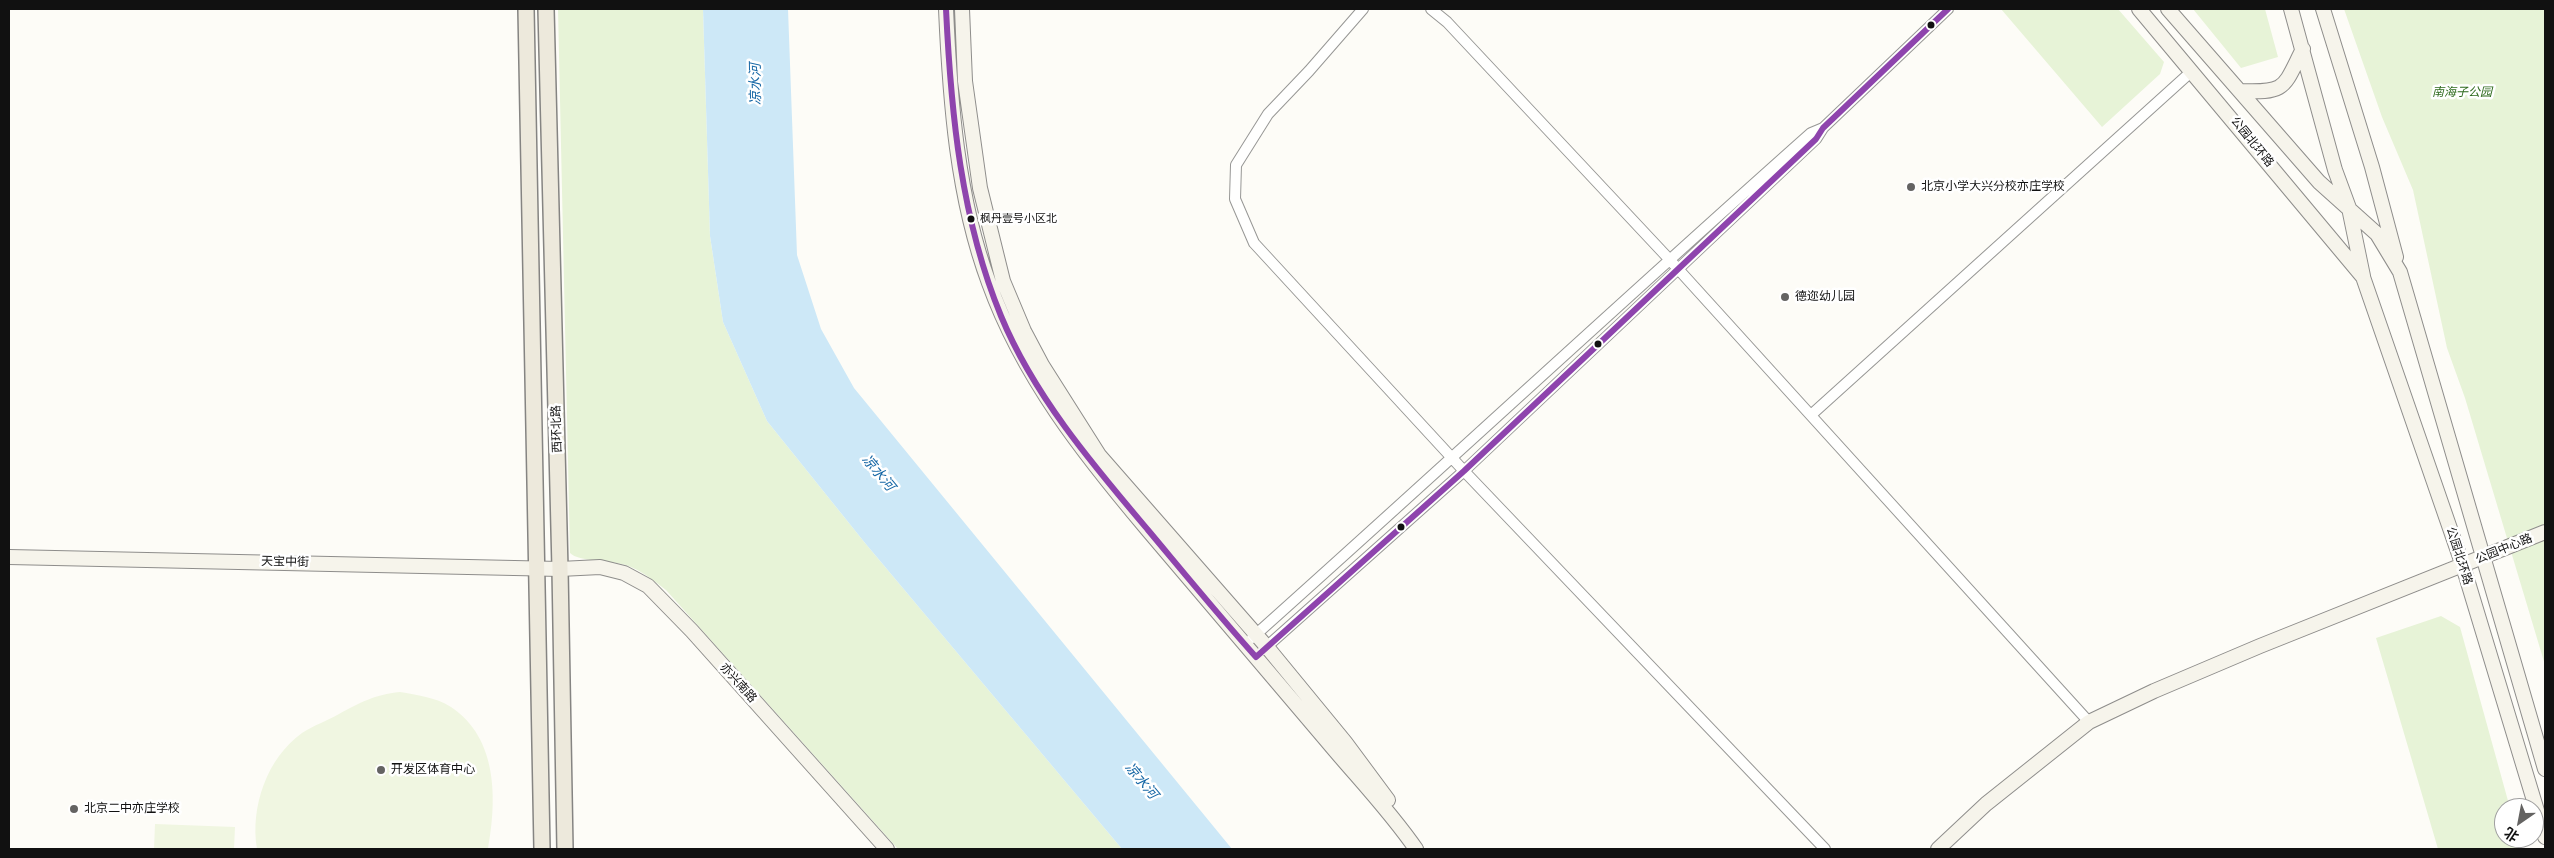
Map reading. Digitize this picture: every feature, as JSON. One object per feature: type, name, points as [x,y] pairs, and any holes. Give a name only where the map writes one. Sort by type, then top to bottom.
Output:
[{"type":"main road","name":"西环北路","points":[[526,9],[535,568],[542,849]]},
{"type":"main road","name":"西环北路","points":[[546,9],[565,849]]},
{"type":"street","points":[[946,9],[950,85],[958,155],[976,242],[988,282],[1004,322],[1030,372],[1089,460],[1416,849]]},
{"type":"street","points":[[962,9],[965,81],[980,188],[1003,281],[1024,331],[1042,366],[1099,455],[1267,647],[1345,742],[1424,849]]},
{"type":"street","points":[[1363,9],[1309,71],[1268,114],[1236,165],[1235,199],[1254,243],[1454,457],[1464,471],[1825,849]]},
{"type":"street","points":[[1431,9],[1447,22],[1669,259],[2089,722]]},
{"type":"street","points":[[1256,657],[1464,471],[1816,139],[1823,128],[1948,9]]},
{"type":"street","name":"公园北环路","points":[[2139,9],[2363,277]]},
{"type":"street","name":"公园北环路","points":[[2168,9],[2319,182],[2377,234],[2400,272]]},
{"type":"street","name":"公园北环路","points":[[2291,9],[2335,170],[2349,208],[2363,277],[2463,566],[2545,837]]},
{"type":"street","name":"公园北环路","points":[[2322,9],[2372,167],[2400,272],[2545,769]]},
{"type":"street","points":[[2240,91],[2269,92],[2281,87],[2303,49]]},
{"type":"street","points":[[1811,415],[2192,71]]},
{"type":"street","points":[[1245,644],[1454,457],[1669,259],[1810,133],[1823,128]]},
{"type":"street","name":"公园中心路","points":[[1938,849],[1986,804],[2089,722],[2162,687],[2545,532]]},
{"type":"street","name":"天宝中街","points":[[9,556],[560,569]]},
{"type":"street","name":"亦兴南路","points":[[560,569],[600,567],[624,573],[648,586],[692,631],[887,849]]},
{"type":"green space","points":[[558,9],[703,9],[710,236],[723,322],[767,421],[865,543],[1122,849],[898,849],[666,590],[632,567],[619,563],[580,558],[570,553]]},
{"type":"green space","points":[[2001,9],[2118,9],[2164,62],[2160,74],[2102,127]]},
{"type":"green space","points":[[2193,9],[2265,9],[2278,57],[2241,68]]},
{"type":"green space","name":"南海子公园","points":[[2344,9],[2545,9],[2545,665],[2465,398],[2447,348],[2413,190],[2382,117]]},
{"type":"green space","points":[[2441,616],[2460,627],[2507,798],[2494,798],[2494,848],[2521,849],[2438,849],[2376,638]]},
{"type":"green space","name":"开发区体育中心","points":[[400,692],[426,697],[451,707],[466,720],[478,735],[491,771],[493,791],[493,811],[488,849],[257,849],[255,833],[259,800],[271,770],[279,756],[290,743],[307,730],[361,703],[375,697]]},
{"type":"green space","points":[[155,824],[235,827],[234,849],[154,849]]},
{"type":"water","name":"凉水河","points":[[703,9],[788,9],[797,255],[821,329],[854,388],[1232,849],[1122,849],[865,543],[767,421],[723,322],[710,236]]},
{"type":"transit line","points":[[946,9],[951,87],[960,165],[976,242],[1001,316],[1030,374],[1066,429],[1106,480],[1256,657],[1464,471],[1816,139],[1823,128],[1948,9]]},
{"type":"place","name":"北京小学大兴分校亦庄学校","points":[[1911,187]]},
{"type":"place","name":"枫丹壹号小区北","points":[[971,219]]},
{"type":"place","name":"德迩幼儿园","points":[[1785,297]]},
{"type":"place","name":"开发区体育中心","points":[[381,770]]},
{"type":"place","name":"北京二中亦庄学校","points":[[74,809]]}]
